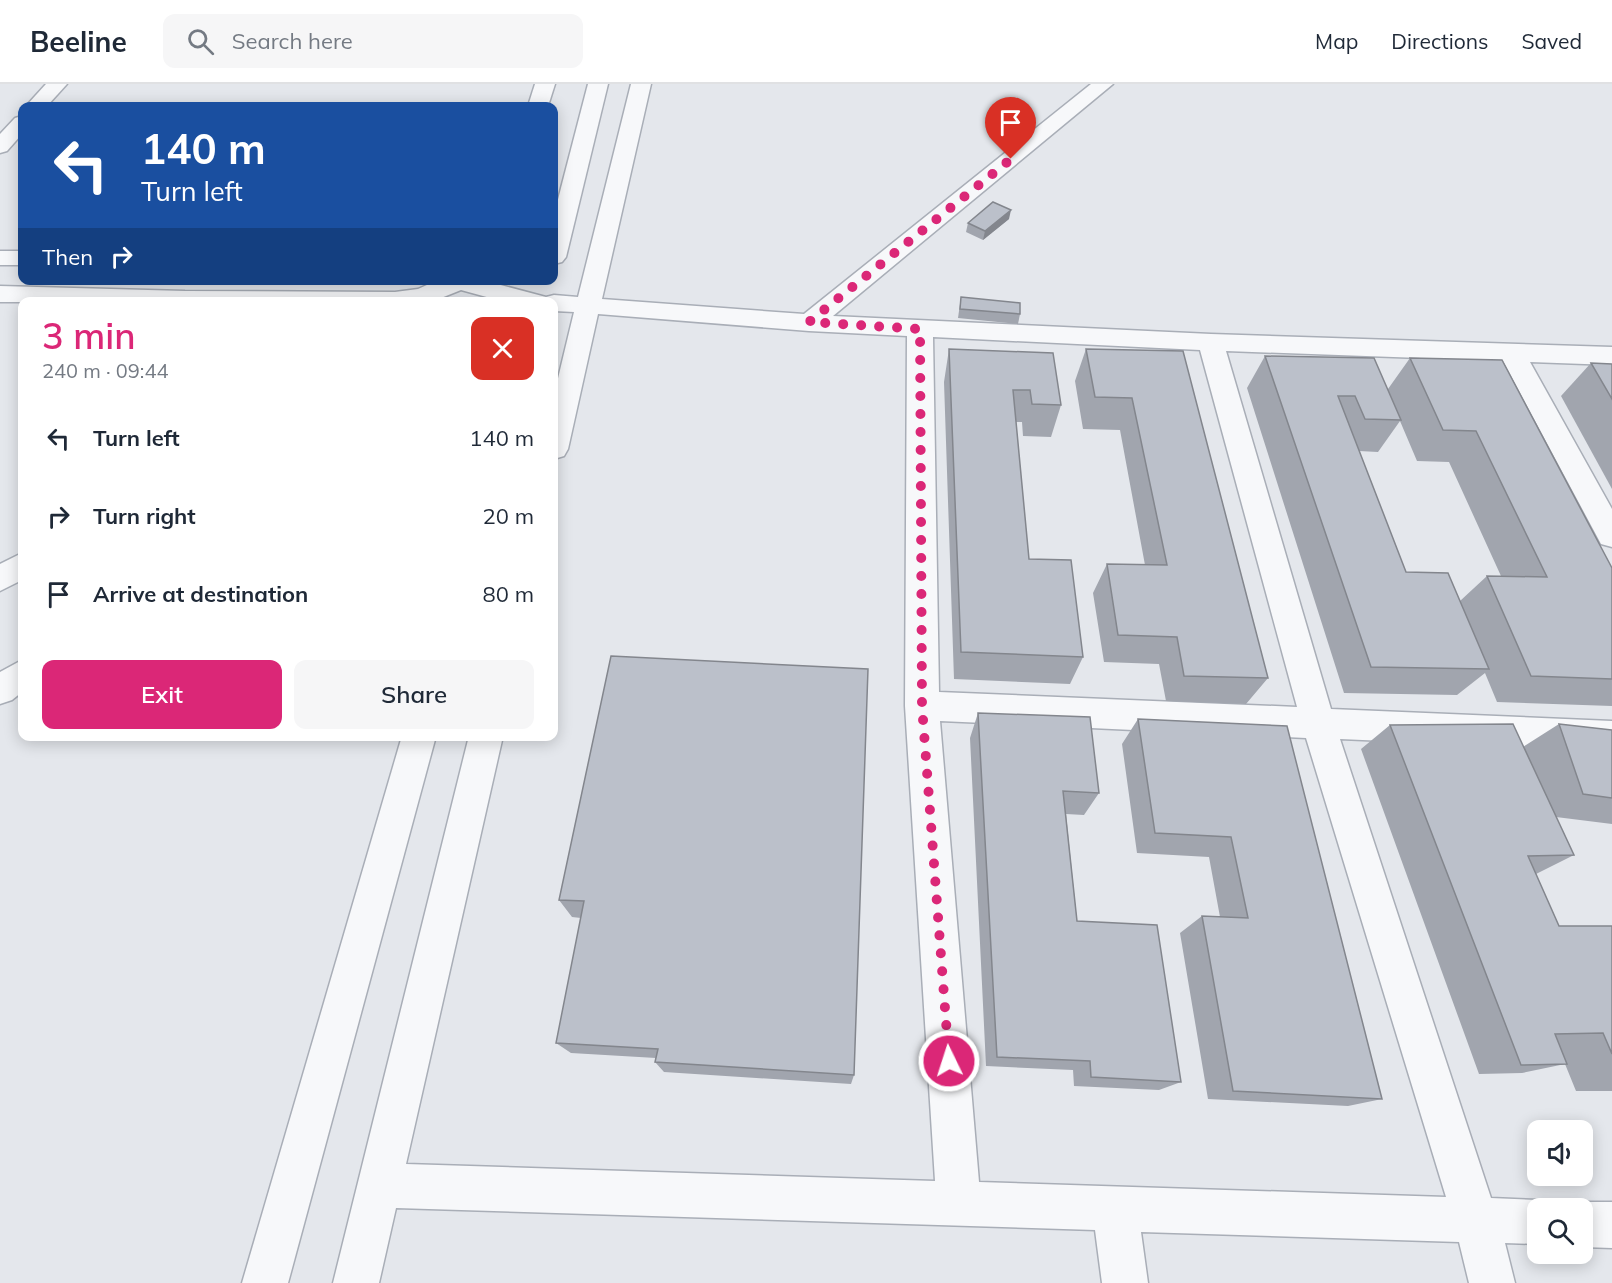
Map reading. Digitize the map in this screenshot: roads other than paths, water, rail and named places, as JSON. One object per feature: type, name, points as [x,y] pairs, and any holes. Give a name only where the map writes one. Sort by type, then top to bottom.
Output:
[{"type":"street","points":[[40,102],[57,84]]},
{"type":"street","points":[[539,102],[545,84]]},
{"type":"street","points":[[558,240],[598,84]]},
{"type":"street","points":[[558,432],[641,84]]},
{"type":"street","points":[[809,322],[1103,84]]},
{"type":"street","points":[[0,147],[18,127]]},
{"type":"street","points":[[0,258],[18,258]]},
{"type":"street","points":[[424,297],[448,285]]},
{"type":"street","points":[[466,285],[516,297]]},
{"type":"street","points":[[0,294],[98,297]]},
{"type":"street","points":[[558,303],[920,329],[1612,356]]},
{"type":"street","points":[[920,329],[922,706],[959,1203]]},
{"type":"street","points":[[1211,342],[1318,723],[1476,1220],[1492,1283]]},
{"type":"street","points":[[1511,351],[1612,536]]},
{"type":"street","points":[[0,579],[18,568]]},
{"type":"street","points":[[0,690],[18,677]]},
{"type":"street","points":[[922,706],[1612,736]]},
{"type":"street","points":[[265,1283],[418,741]]},
{"type":"street","points":[[356,1283],[485,741]]},
{"type":"street","points":[[378,1185],[1527,1222]]},
{"type":"street","points":[[1115,1209],[1125,1283]]},
{"type":"street","points":[[1593,1224],[1612,1225]]}]
